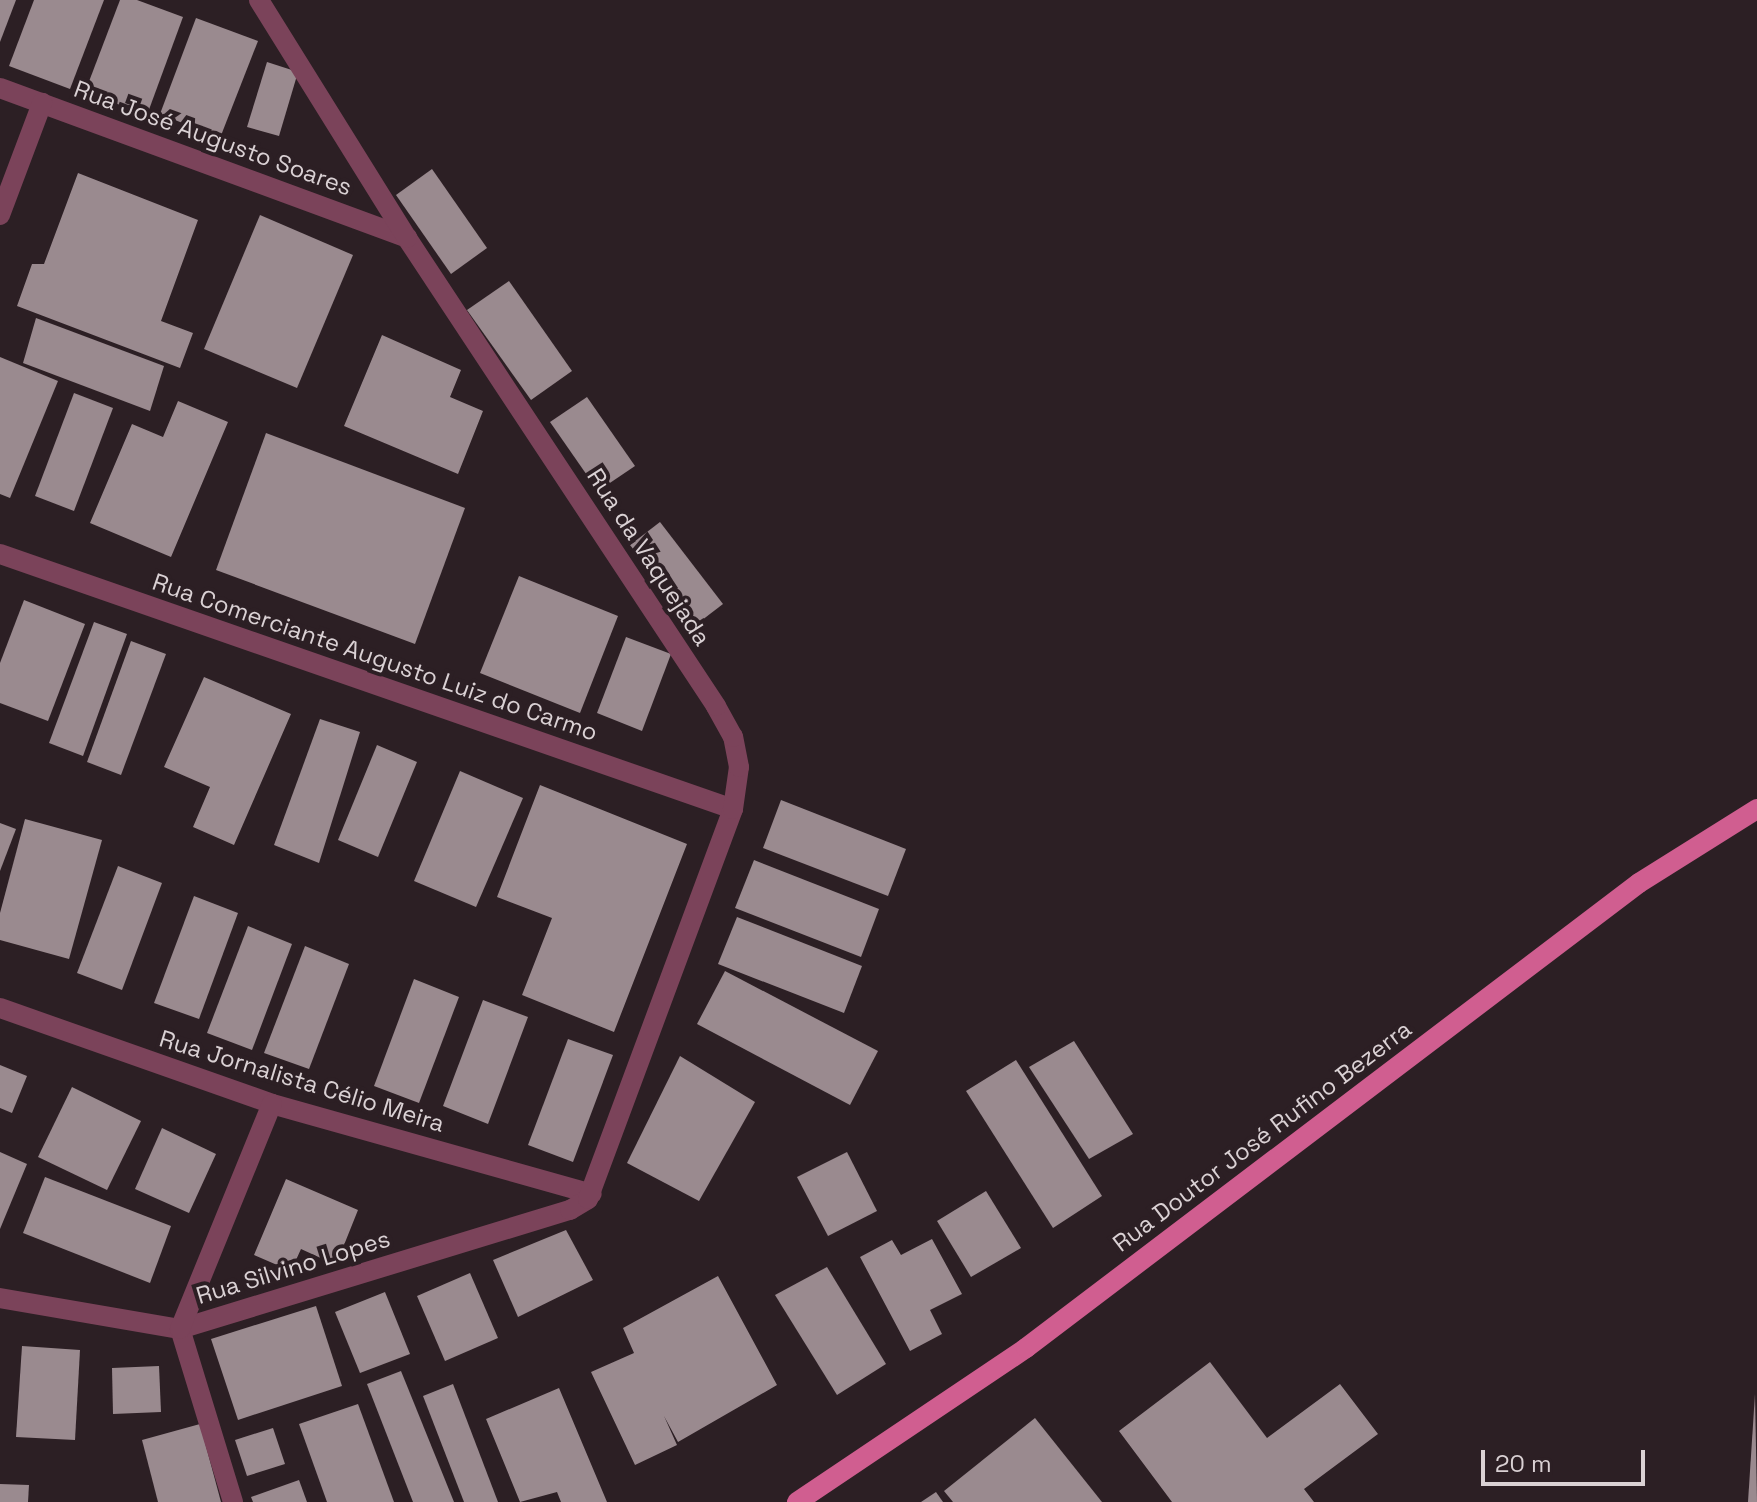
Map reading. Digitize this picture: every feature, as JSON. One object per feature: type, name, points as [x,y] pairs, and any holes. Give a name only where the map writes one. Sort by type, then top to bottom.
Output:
[{"type":"main road","name":"Rua Doutor José Rufino Bezerra","points":[[799,1501],[1026,1348],[1639,883],[1757,809]]},
{"type":"street","name":"Rua da Vaquejada","points":[[259,0],[407,238],[716,706],[733,737],[739,767],[733,809],[592,1194]]},
{"type":"street","name":"Rua José Augusto Soares","points":[[0,88],[407,238]]},
{"type":"street","points":[[0,215],[42,103]]},
{"type":"street","name":"Rua Comerciante Augusto Luiz do Carmo","points":[[0,554],[733,809]]},
{"type":"street","name":"Rua Jornalista Célio Meira","points":[[0,1008],[272,1104],[592,1194]]},
{"type":"street","points":[[233,1502],[180,1329],[272,1104]]},
{"type":"street","name":"Rua Silvino Lopes","points":[[0,1298],[180,1329],[570,1210],[592,1194]]},
{"type":"building","points":[[0,0],[16,0],[0,42]]},
{"type":"building","points":[[34,0],[104,0],[70,89],[9,66]]},
{"type":"building","points":[[120,0],[137,0],[183,17],[147,115],[85,92]]},
{"type":"building","points":[[196,18],[258,41],[220,138],[160,114]]},
{"type":"building","points":[[267,62],[298,72],[279,136],[247,127]]},
{"type":"building","points":[[432,169],[487,248],[451,274],[396,195]]},
{"type":"building","points":[[78,173],[198,220],[161,321],[193,333],[180,368],[17,306],[32,264],[44,264]]},
{"type":"building","points":[[260,215],[353,255],[297,388],[204,349]]},
{"type":"building","points":[[509,281],[572,371],[531,400],[467,310]]},
{"type":"building","points":[[36,318],[164,366],[150,411],[23,363]]},
{"type":"building","points":[[382,335],[461,370],[450,397],[483,411],[458,474],[344,426]]},
{"type":"building","points":[[0,357],[58,381],[10,498],[0,494]]},
{"type":"building","points":[[74,393],[113,408],[74,511],[35,496]]},
{"type":"building","points":[[587,397],[635,466],[598,491],[550,422]]},
{"type":"building","points":[[178,401],[228,422],[171,557],[90,523],[132,424],[163,437]]},
{"type":"building","points":[[266,433],[465,508],[415,644],[216,570]]},
{"type":"building","points":[[660,522],[723,604],[693,627],[630,545]]},
{"type":"building","points":[[519,576],[618,616],[580,713],[480,673]]},
{"type":"building","points":[[24,600],[85,624],[48,721],[0,703],[0,663]]},
{"type":"building","points":[[94,622],[127,634],[83,756],[49,743]]},
{"type":"building","points":[[626,637],[671,654],[642,731],[597,713]]},
{"type":"building","points":[[131,641],[166,654],[121,775],[87,762]]},
{"type":"building","points":[[204,677],[291,714],[234,845],[193,827],[210,787],[164,767]]},
{"type":"building","points":[[320,719],[360,732],[319,863],[274,845]]},
{"type":"building","points":[[377,745],[417,762],[378,857],[338,840]]},
{"type":"building","points":[[460,771],[523,798],[476,907],[414,881]]},
{"type":"building","points":[[540,785],[687,844],[614,1032],[522,995],[552,918],[497,897]]},
{"type":"building","points":[[781,800],[906,849],[888,896],[763,848]]},
{"type":"building","points":[[25,819],[102,840],[69,959],[0,940],[0,913]]},
{"type":"building","points":[[0,823],[16,829],[0,871]]},
{"type":"building","points":[[754,860],[879,909],[861,957],[735,908]]},
{"type":"building","points":[[118,866],[162,883],[122,990],[77,973]]},
{"type":"building","points":[[194,896],[238,913],[199,1019],[154,1003]]},
{"type":"building","points":[[737,917],[862,966],[844,1013],[718,964]]},
{"type":"building","points":[[248,926],[292,944],[252,1050],[207,1033]]},
{"type":"building","points":[[305,946],[349,964],[309,1069],[264,1053]]},
{"type":"building","points":[[725,971],[878,1051],[850,1105],[697,1024]]},
{"type":"building","points":[[414,979],[459,997],[419,1103],[374,1086]]},
{"type":"building","points":[[483,1000],[528,1017],[488,1124],[443,1106]]},
{"type":"building","points":[[568,1039],[613,1055],[573,1162],[528,1145]]},
{"type":"building","points":[[1074,1041],[1133,1134],[1089,1159],[1029,1067]]},
{"type":"building","points":[[680,1056],[755,1102],[699,1201],[627,1163]]},
{"type":"building","points":[[1016,1060],[1102,1196],[1053,1228],[966,1091]]},
{"type":"building","points":[[0,1065],[27,1076],[12,1113],[0,1108]]},
{"type":"building","points":[[72,1087],[141,1121],[107,1190],[38,1157]]},
{"type":"building","points":[[162,1128],[216,1154],[189,1213],[135,1189]]},
{"type":"building","points":[[0,1152],[27,1164],[0,1229]]},
{"type":"building","points":[[847,1152],[877,1211],[828,1236],[797,1177]]},
{"type":"building","points":[[45,1177],[171,1226],[150,1283],[23,1233]]},
{"type":"building","points":[[286,1179],[358,1210],[336,1265],[301,1249],[291,1271],[254,1255]]},
{"type":"building","points":[[986,1191],[1021,1248],[971,1277],[937,1221]]},
{"type":"building","points":[[566,1230],[593,1280],[518,1317],[493,1260]]},
{"type":"building","points":[[932,1239],[962,1294],[930,1310],[942,1334],[910,1351],[860,1257],[892,1240],[901,1255]]},
{"type":"building","points":[[827,1267],[886,1364],[837,1395],[775,1295]]},
{"type":"building","points":[[470,1273],[498,1338],[445,1361],[417,1296]]},
{"type":"building","points":[[718,1276],[777,1385],[678,1442],[664,1416],[677,1445],[635,1465],[591,1372],[634,1353],[623,1328]]},
{"type":"building","points":[[385,1292],[410,1354],[360,1373],[335,1312]]},
{"type":"building","points":[[316,1306],[342,1386],[238,1420],[211,1339]]},
{"type":"building","points":[[22,1346],[80,1350],[75,1440],[16,1437]]},
{"type":"building","points":[[1210,1362],[1267,1438],[1340,1384],[1378,1434],[1304,1489],[1314,1502],[1172,1502],[1119,1431]]},
{"type":"building","points":[[159,1366],[161,1412],[113,1414],[112,1368]]},
{"type":"building","points":[[401,1371],[454,1502],[413,1502],[367,1384]]},
{"type":"building","points":[[453,1384],[498,1502],[464,1502],[423,1396]]},
{"type":"building","points":[[559,1388],[607,1502],[561,1502],[557,1492],[520,1502],[486,1419]]},
{"type":"building","points":[[1755,1394],[1757,1502],[1748,1502]]},
{"type":"building","points":[[358,1404],[394,1502],[327,1502],[299,1424]]},
{"type":"building","points":[[1035,1418],[1102,1502],[953,1502],[944,1491]]},
{"type":"building","points":[[200,1424],[221,1502],[158,1502],[142,1440]]},
{"type":"building","points":[[273,1428],[285,1464],[247,1476],[235,1440]]},
{"type":"building","points":[[299,1480],[307,1502],[253,1502],[251,1497]]},
{"type":"building","points":[[0,1484],[29,1485],[28,1502],[0,1502]]},
{"type":"building","points":[[936,1492],[943,1502],[921,1502]]}]
